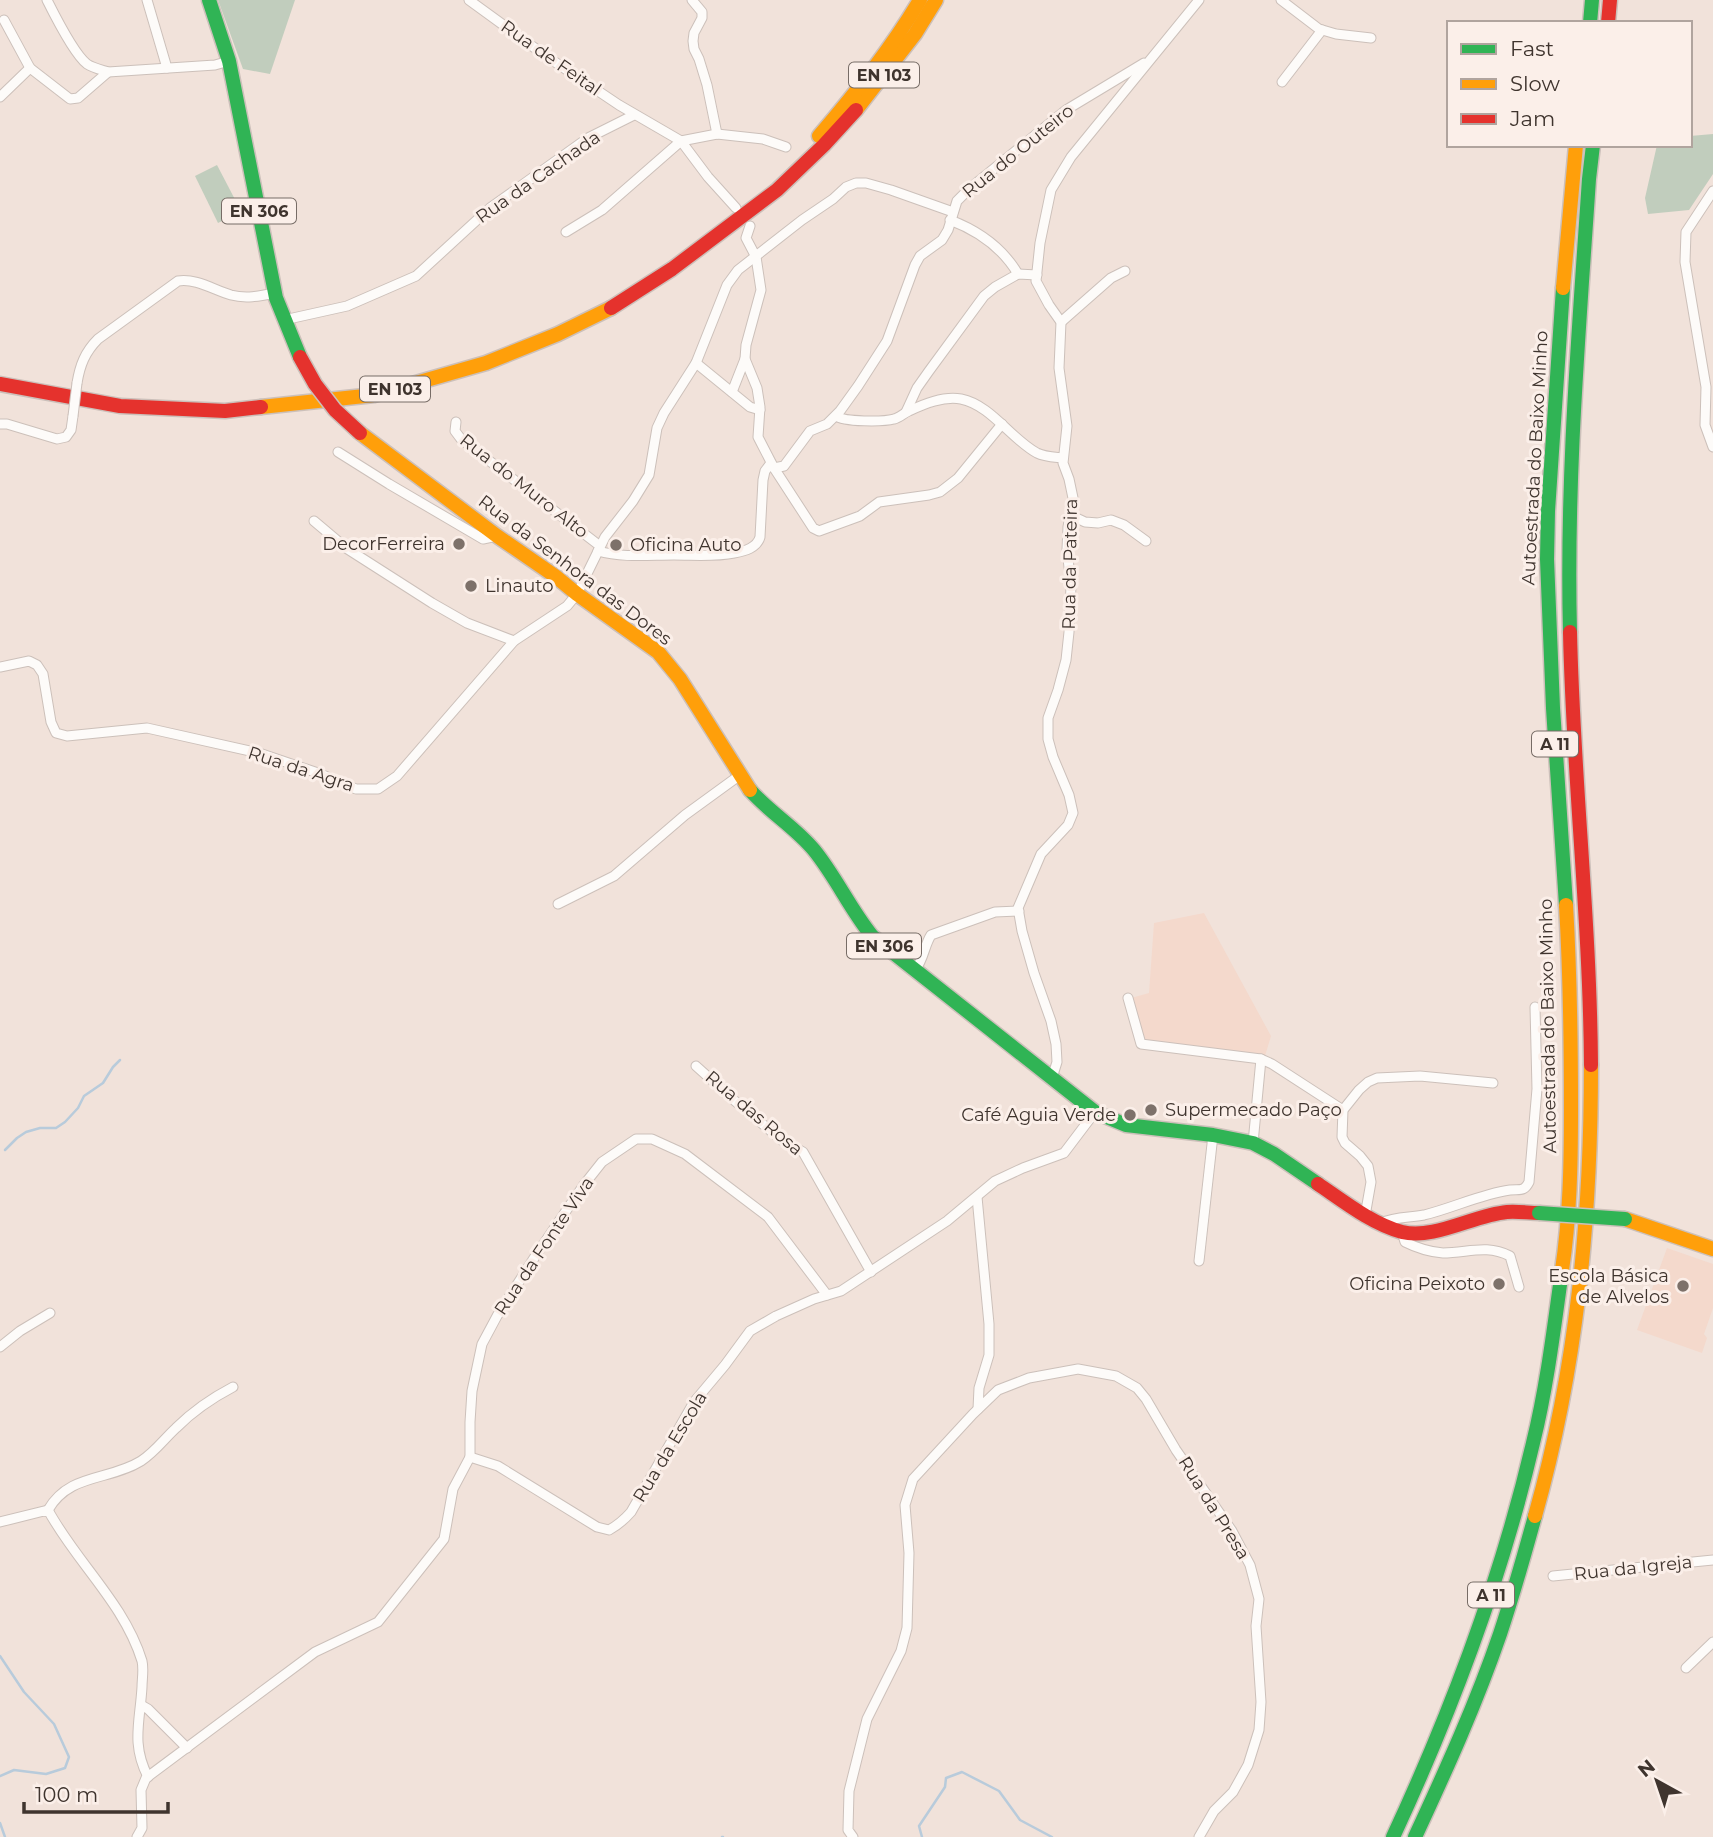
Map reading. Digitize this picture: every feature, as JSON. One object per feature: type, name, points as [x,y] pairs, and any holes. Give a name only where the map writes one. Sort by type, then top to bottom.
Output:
[{"type":"main road","name":"EN 306","points":[[209,0],[229,61]]},
{"type":"main road","name":"EN 103","points":[[723,231],[773,185],[857,93],[905,26],[920,0]]},
{"type":"main road","name":"EN 103","points":[[0,384],[120,405],[225,411],[374,395],[486,363],[558,334],[610,309],[671,269],[777,190],[856,110],[915,34],[936,0]]},
{"type":"main road","points":[[1590,21],[1592,0]]},
{"type":"main road","points":[[1608,21],[1610,0]]},
{"type":"main road","name":"Rua da Senhora das Dores","points":[[229,61],[275,293],[300,357],[315,384],[335,410],[360,433],[658,652],[680,679],[740,775],[761,802],[811,847],[858,920],[872,936],[1095,1112],[1126,1125],[1213,1135],[1253,1143],[1274,1154],[1379,1224],[1402,1232],[1417,1233],[1506,1212],[1625,1219],[1713,1249]]},
{"type":"main road","name":"Autoestrada do Baixo Minho","points":[[1393,1837],[1459,1686],[1486,1613],[1510,1534],[1543,1399],[1567,1229],[1571,1127],[1570,960],[1551,671],[1547,554],[1568,219],[1576,147]]},
{"type":"main road","name":"Autoestrada do Baixo Minho","points":[[1415,1837],[1471,1710],[1499,1637],[1529,1537],[1566,1379],[1587,1229],[1591,1130],[1589,958],[1572,714],[1569,534],[1573,422],[1593,147]]},
{"type":"street","points":[[47,0],[81,57],[93,67],[108,72],[215,65],[229,61]]},
{"type":"street","points":[[147,0],[167,68]]},
{"type":"street","name":"Rua de Feital","points":[[469,0],[542,54],[634,115]]},
{"type":"street","points":[[692,0],[702,12],[693,41],[707,85],[717,134]]},
{"type":"street","points":[[1125,271],[1111,278],[1061,322],[1036,281],[1040,243],[1051,190],[1071,157],[1199,0]]},
{"type":"street","points":[[1282,0],[1319,29],[1371,38]]},
{"type":"street","points":[[4,20],[30,68],[69,99],[78,99],[108,72]]},
{"type":"street","points":[[1282,82],[1322,30]]},
{"type":"street","name":"Rua do Outeiro","points":[[773,465],[785,466],[810,431],[827,424],[835,416],[865,376],[887,341],[915,265],[920,256],[942,240],[957,201],[1066,110],[1151,58]]},
{"type":"street","points":[[0,97],[30,68]]},
{"type":"street","points":[[634,115],[681,141],[736,208]]},
{"type":"street","name":"Rua da Cachada","points":[[284,320],[347,306],[416,276],[490,208],[588,138],[634,115]]},
{"type":"street","points":[[566,232],[602,210],[681,141],[717,134],[763,139],[786,147]]},
{"type":"street","points":[[577,594],[605,537],[649,475],[657,428],[696,363],[727,285],[738,270],[802,220],[833,200],[846,187],[866,183],[891,190],[951,216],[983,235],[1011,261],[1018,274]]},
{"type":"street","points":[[1713,191],[1686,232],[1685,262],[1706,387],[1705,425],[1713,447]]},
{"type":"street","points":[[732,393],[745,359],[746,345],[761,290],[756,257],[746,238],[750,226]]},
{"type":"street","points":[[906,412],[923,379],[976,304],[995,287],[1018,274],[1037,275]]},
{"type":"street","points":[[0,424],[57,439],[66,437],[71,430],[74,416],[79,370],[90,348],[108,331],[178,281],[187,280],[233,296],[248,298],[275,293]]},
{"type":"street","name":"Rua da Pateira","points":[[1019,911],[1041,854],[1068,825],[1073,813],[1069,794],[1048,739],[1048,718],[1066,660],[1069,632],[1070,586],[1067,549],[1073,498],[1063,463],[1067,426],[1059,368],[1061,322]]},
{"type":"street","points":[[745,359],[757,388],[760,410],[758,438],[813,528],[819,531],[860,516],[879,502],[940,492],[958,478],[1002,424]]},
{"type":"street","points":[[696,363],[750,407],[760,410]]},
{"type":"street","points":[[835,416],[841,420],[852,421],[895,419],[931,402],[962,399],[977,406],[1038,453],[1063,458]]},
{"type":"street","name":"Rua do Muro Alto","points":[[456,422],[454,431],[461,439],[599,549]]},
{"type":"street","points":[[338,452],[483,539],[497,536]]},
{"type":"street","points":[[599,549],[614,555],[695,555],[733,553],[752,548],[759,543],[765,471],[773,465]]},
{"type":"street","points":[[1070,515],[1085,522],[1111,520],[1124,525],[1146,541]]},
{"type":"street","points":[[314,521],[346,548],[421,596],[467,623],[514,641]]},
{"type":"street","name":"Rua da Agra","points":[[0,667],[29,661],[37,665],[43,674],[51,722],[57,733],[67,736],[147,728],[259,753],[356,789],[378,789],[397,776],[514,641],[567,606],[577,594]]},
{"type":"street","points":[[558,904],[614,876],[685,815],[740,775]]},
{"type":"street","points":[[915,970],[922,962],[931,934],[995,912],[1019,911],[1025,942],[1056,1044],[1057,1062],[1052,1077]]},
{"type":"street","points":[[1128,999],[1141,1044],[1261,1059],[1343,1110]]},
{"type":"street","points":[[1379,1224],[1393,1217],[1423,1215],[1487,1196],[1526,1188],[1529,1182],[1536,1107],[1535,1007]]},
{"type":"street","points":[[1253,1143],[1261,1059]]},
{"type":"street","name":"Rua das Rosa","points":[[696,1066],[783,1141],[803,1152],[871,1272]]},
{"type":"street","points":[[1365,1216],[1371,1182],[1368,1166],[1342,1137],[1343,1110],[1359,1090],[1377,1078],[1420,1076],[1493,1083]]},
{"type":"street","name":"Rua da Escola","points":[[470,1457],[498,1466],[597,1527],[609,1530],[620,1524],[631,1512],[694,1402],[750,1331],[776,1316],[841,1291],[947,1221],[995,1181],[1064,1153],[1095,1112]]},
{"type":"street","points":[[1199,1261],[1213,1135]]},
{"type":"street","name":"Rua da Fonte Viva","points":[[470,1457],[472,1391],[482,1344],[497,1316],[583,1185],[602,1162],[636,1139],[652,1139],[685,1154],[768,1217],[827,1295]]},
{"type":"street","points":[[977,1196],[989,1324],[989,1355],[979,1388],[978,1409]]},
{"type":"street","points":[[1402,1232],[1405,1242],[1419,1249],[1443,1253],[1499,1250],[1510,1256],[1519,1287]]},
{"type":"street","points":[[0,1347],[50,1313]]},
{"type":"street","name":"Rua da Presa","points":[[853,1837],[848,1830],[849,1791],[867,1720],[901,1651],[907,1628],[909,1553],[905,1505],[913,1479],[998,1390],[1029,1378],[1078,1369],[1116,1376],[1137,1388],[1146,1399],[1176,1450],[1238,1542],[1250,1565],[1259,1599],[1256,1626],[1261,1702],[1259,1730],[1248,1765],[1233,1792],[1214,1811],[1199,1837]]},
{"type":"street","points":[[0,1522],[48,1510],[66,1489],[141,1461],[210,1399],[233,1387]]},
{"type":"street","points":[[142,1834],[141,1790],[148,1777],[315,1652],[378,1622],[444,1539],[453,1489],[470,1457]]},
{"type":"street","points":[[48,1510],[118,1610],[131,1632],[143,1664],[137,1736],[141,1764],[148,1777]]},
{"type":"street","name":"Rua da Igreja","points":[[1553,1576],[1713,1560]]},
{"type":"street","points":[[1686,1668],[1713,1642]]},
{"type":"street","points":[[141,1705],[187,1748]]},
{"type":"shaded area","points":[[1204,913],[1271,1036],[1265,1056],[1145,1042],[1131,998],[1149,993],[1154,923]]},
{"type":"shaded area","name":"Escola Básica de Alvelos","points":[[1667,1248],[1713,1264],[1713,1308],[1704,1334],[1707,1338],[1702,1353],[1637,1330]]},
{"type":"green space","points":[[218,0],[295,0],[270,74],[243,69]]},
{"type":"green space","points":[[1713,134],[1713,174],[1689,210],[1648,214],[1645,198],[1657,147],[1692,147],[1692,136]]},
{"type":"green space","points":[[217,165],[241,211],[218,223],[195,176]]},
{"type":"waterway","points":[[5,1150],[26,1132],[40,1128],[56,1128],[65,1122],[78,1108],[84,1096],[103,1083],[120,1060]]},
{"type":"waterway","points":[[0,1656],[24,1692],[54,1724],[69,1757],[65,1768],[46,1774],[14,1770],[0,1776]]},
{"type":"waterway","points":[[922,1837],[919,1826],[945,1787],[946,1778],[962,1772],[999,1791],[1020,1820],[1052,1837]]},
{"type":"waterway","points":[[0,1823],[5,1837]]},
{"type":"traffic: fast","points":[[209,0],[229,61],[276,298],[300,357]]},
{"type":"traffic: fast","points":[[1590,21],[1592,0]]},
{"type":"traffic: fast","points":[[1570,632],[1574,405],[1593,147]]},
{"type":"traffic: fast","points":[[1563,288],[1547,559],[1553,708],[1566,905]]},
{"type":"traffic: fast","points":[[750,790],[814,850],[872,936],[1095,1112],[1126,1125],[1213,1135],[1253,1143],[1318,1184]]},
{"type":"traffic: fast","points":[[1539,1213],[1625,1219]]},
{"type":"traffic: fast","points":[[1393,1837],[1455,1693],[1506,1544],[1538,1422],[1562,1270]]},
{"type":"traffic: fast","points":[[1415,1837],[1491,1660],[1535,1516]]},
{"type":"traffic: slow","points":[[819,136],[873,70],[920,0]]},
{"type":"traffic: slow","points":[[856,110],[915,34],[936,0]]},
{"type":"traffic: slow","points":[[1563,288],[1576,147]]},
{"type":"traffic: slow","points":[[261,407],[374,395],[486,363],[558,334],[611,308]]},
{"type":"traffic: slow","points":[[360,433],[658,652],[680,679],[750,790]]},
{"type":"traffic: slow","points":[[1562,1270],[1568,1210],[1571,1129],[1566,905]]},
{"type":"traffic: slow","points":[[1535,1516],[1561,1404],[1579,1292],[1588,1179],[1591,1065]]},
{"type":"traffic: slow","points":[[1625,1219],[1713,1249]]},
{"type":"traffic: jam","points":[[1608,21],[1610,0]]},
{"type":"traffic: jam","points":[[611,308],[672,269],[777,190],[856,110]]},
{"type":"traffic: jam","points":[[300,357],[315,384],[335,410],[360,433]]},
{"type":"traffic: jam","points":[[0,384],[120,406],[225,411],[261,407]]},
{"type":"traffic: jam","points":[[1570,632],[1588,957],[1591,1065]]},
{"type":"traffic: jam","points":[[1318,1184],[1369,1218],[1402,1232],[1414,1234],[1441,1230],[1494,1214],[1539,1213]]},
{"type":"place","name":"DecorFerreira","points":[[459,544]]},
{"type":"place","name":"Oficina Auto","points":[[616,545]]},
{"type":"place","name":"Linauto","points":[[471,586]]},
{"type":"place","name":"Supermecado Paço","points":[[1151,1110]]},
{"type":"place","name":"Café Aguia Verde","points":[[1130,1115]]},
{"type":"place","name":"Oficina Peixoto","points":[[1499,1284]]},
{"type":"place","name":"Escola Básica de Alvelos","points":[[1683,1286]]}]
